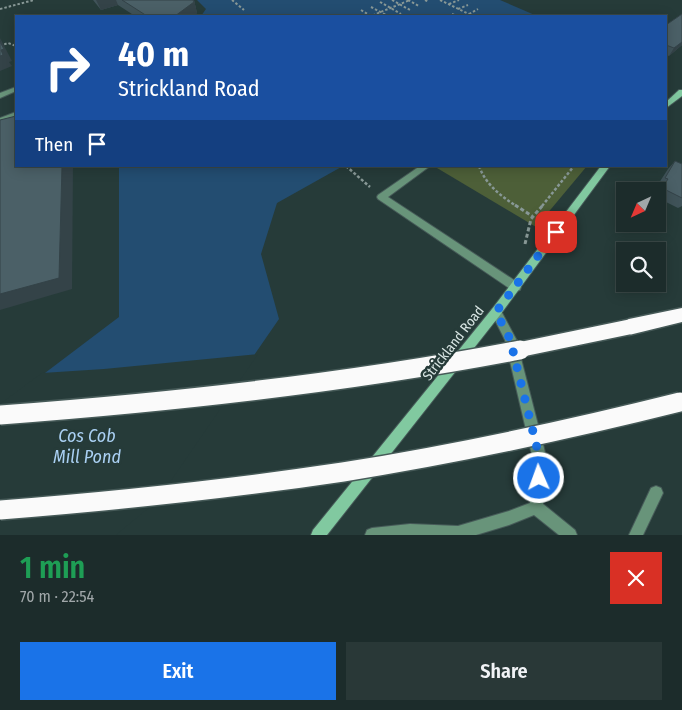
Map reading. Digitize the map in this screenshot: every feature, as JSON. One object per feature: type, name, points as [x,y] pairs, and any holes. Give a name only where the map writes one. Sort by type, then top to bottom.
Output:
[{"type":"highway","points":[[0,415],[208,398],[316,385],[519,351],[682,315]]},
{"type":"highway","points":[[0,510],[190,493],[316,476],[434,456],[545,434],[681,402]]},
{"type":"main road","points":[[667,105],[682,92]]},
{"type":"main road","name":"Strickland Road","points":[[318,535],[496,312],[605,167]]},
{"type":"lane","points":[[0,96],[15,90]]},
{"type":"lane","points":[[0,121],[15,114]]},
{"type":"lane","points":[[424,167],[381,196],[516,286]]},
{"type":"lane","points":[[496,312],[510,339],[541,464],[536,507]]},
{"type":"lane","points":[[636,535],[656,493]]},
{"type":"lane","points":[[372,535],[410,531],[458,533],[509,518],[536,507]]},
{"type":"lane","points":[[536,507],[570,535]]},
{"type":"path","points":[[0,9],[34,0]]},
{"type":"path","points":[[232,0],[244,10]]},
{"type":"path","points":[[392,0],[410,10]]},
{"type":"path","points":[[374,15],[409,0],[419,6]]},
{"type":"path","points":[[425,0],[429,2]]},
{"type":"path","points":[[440,0],[470,15],[478,9]]},
{"type":"path","points":[[449,4],[459,0]]},
{"type":"path","points":[[380,2],[401,14]]},
{"type":"path","points":[[458,9],[468,4]]},
{"type":"path","points":[[371,6],[386,15]]},
{"type":"path","points":[[361,10],[369,15]]},
{"type":"path","points":[[0,46],[8,43],[15,46]]},
{"type":"path","points":[[347,167],[364,181]]},
{"type":"path","points":[[479,167],[484,180],[495,191],[532,216]]},
{"type":"path","points":[[524,247],[532,216],[573,167]]},
{"type":"green space","points":[[438,167],[586,167],[536,227],[437,168]]},
{"type":"water","points":[[197,0],[500,0],[535,15],[202,15],[206,9]]},
{"type":"water","name":"Cos Cob Mill Pond","points":[[119,167],[341,167],[277,203],[261,254],[279,319],[155,499],[0,535],[0,407],[119,317]]},
{"type":"pier","points":[[258,354],[157,501],[116,535],[0,535],[0,404],[42,373]]},
{"type":"building","points":[[122,0],[193,0],[194,2],[176,15],[145,15]]},
{"type":"building","points":[[682,14],[682,42],[674,48],[667,45],[667,24]]},
{"type":"building","points":[[0,42],[4,49],[1,50],[3,55],[0,56]]},
{"type":"building","points":[[15,116],[15,167],[62,167],[59,278],[0,294],[0,120]]},
{"type":"building","points":[[675,161],[682,164],[682,198],[666,190],[668,179],[665,178]]},
{"type":"route","points":[[539,478],[541,464],[510,339],[496,312],[556,232]]}]
